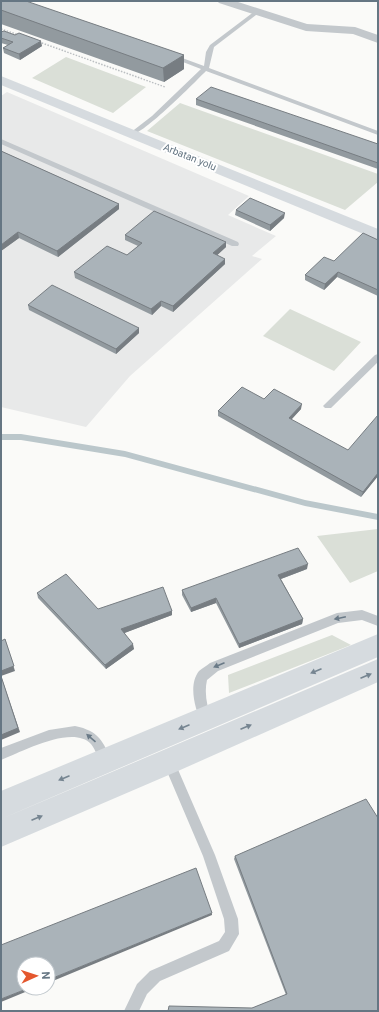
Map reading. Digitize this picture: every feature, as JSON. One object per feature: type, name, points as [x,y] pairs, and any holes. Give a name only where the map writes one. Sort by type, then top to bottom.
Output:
[{"type":"main road","name":"Arbatan yolu","points":[[2,81],[378,235]]},
{"type":"main road","points":[[1,833],[169,762],[210,729],[378,645]]},
{"type":"main road","points":[[1,805],[105,761],[210,729],[378,670]]},
{"type":"street","points":[[223,1],[306,27],[355,31],[378,39]]},
{"type":"lane","points":[[132,134],[154,117],[206,68],[208,64],[208,52],[212,46],[257,12]]},
{"type":"lane","points":[[168,55],[378,133]]},
{"type":"lane","points":[[1,141],[235,244]]},
{"type":"lane","points":[[328,406],[378,357]]},
{"type":"lane","points":[[210,729],[200,703],[200,683],[203,675],[214,667],[338,618],[362,615],[378,621]]},
{"type":"lane","points":[[1,754],[54,734],[70,730],[83,732],[95,740],[115,785]]},
{"type":"lane","points":[[131,1011],[142,989],[155,976],[224,946],[232,934],[232,919],[209,855],[169,762]]},
{"type":"path","points":[[1,29],[23,36]]},
{"type":"path","points":[[38,42],[180,92]]},
{"type":"shaded area","points":[[66,57],[146,87],[113,113],[32,78]]},
{"type":"shaded area","points":[[7,92],[249,196],[228,215],[276,236],[252,256],[262,259],[130,376],[86,427],[1,407],[1,96]]},
{"type":"shaded area","points":[[180,103],[378,174],[378,182],[345,210],[147,131]]},
{"type":"shaded area","points":[[290,309],[361,342],[334,371],[263,336]]},
{"type":"shaded area","points":[[378,529],[378,571],[350,583],[317,536]]},
{"type":"shaded area","points":[[332,635],[351,645],[229,693],[228,675]]},
{"type":"building","points":[[1,1],[26,1],[184,55],[163,68],[1,10]]},
{"type":"building","points":[[4,31],[15,35],[19,33],[41,41],[19,54],[3,48],[13,42],[1,38],[1,32]]},
{"type":"building","points":[[211,87],[378,144],[378,163],[196,99]]},
{"type":"building","points":[[1,151],[119,204],[57,251],[18,232],[1,245]]},
{"type":"building","points":[[250,198],[285,213],[270,225],[236,210]]},
{"type":"building","points":[[154,211],[226,242],[213,253],[225,259],[173,306],[161,301],[151,309],[74,272],[107,246],[127,255],[142,243],[125,235]]},
{"type":"building","points":[[363,233],[378,240],[378,290],[338,272],[325,284],[305,275],[324,257],[334,261]]},
{"type":"building","points":[[52,285],[139,328],[116,349],[28,305]]},
{"type":"building","points":[[242,387],[264,399],[274,389],[302,404],[289,418],[348,450],[378,415],[378,473],[363,492],[218,411]]},
{"type":"building","points":[[298,548],[308,564],[278,575],[303,619],[239,644],[216,598],[191,608],[182,590]]},
{"type":"building","points":[[66,574],[98,609],[163,587],[172,611],[121,629],[133,644],[105,665],[37,593]]},
{"type":"building","points":[[5,639],[14,666],[1,671],[1,641]]},
{"type":"building","points":[[1,676],[18,728],[1,735]]},
{"type":"building","points":[[366,799],[378,818],[378,1011],[168,1011],[169,1006],[252,1008],[287,994],[235,856]]},
{"type":"building","points":[[196,868],[212,913],[56,977],[56,956],[16,956],[16,993],[1,999],[1,945]]},
{"type":"waterway","points":[[1,437],[21,437],[125,454],[305,503],[378,517]]}]
